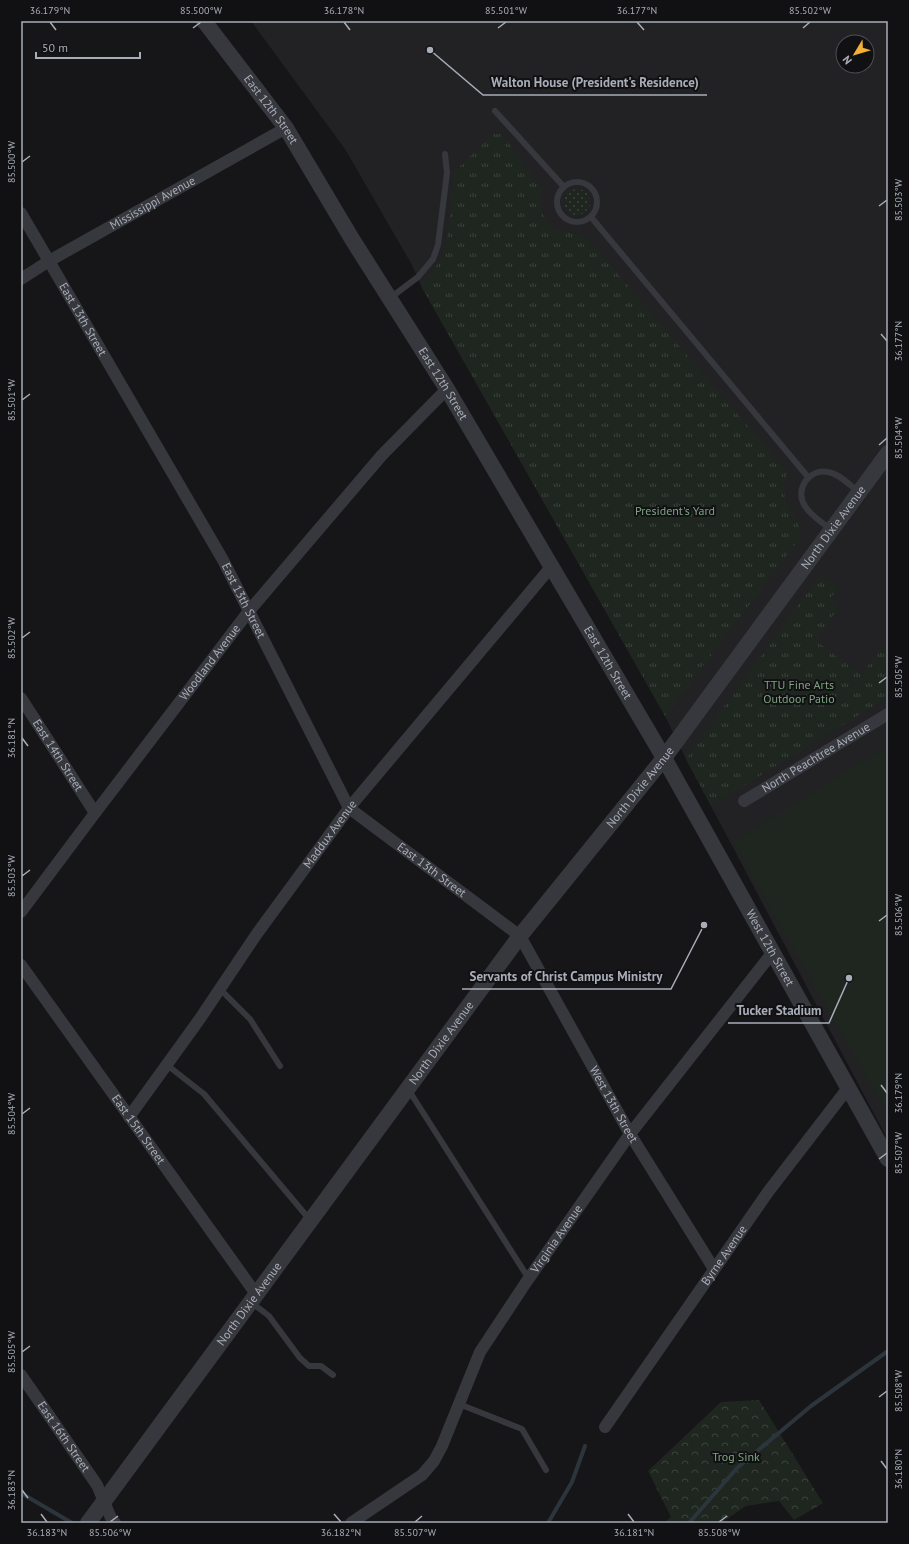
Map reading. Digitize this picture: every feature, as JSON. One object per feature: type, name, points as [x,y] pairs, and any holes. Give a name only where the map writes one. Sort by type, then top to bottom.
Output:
[{"type":"street","name":"East 12th Street","points":[[204,21],[286,128],[447,389],[664,758]]},
{"type":"street","name":"Mississippi Avenue","points":[[21,279],[49,261],[286,128]]},
{"type":"street","name":"East 13th Street","points":[[21,213],[223,560],[349,808],[520,936]]},
{"type":"street","name":"Woodland Avenue","points":[[21,912],[94,813],[249,611],[382,455],[447,389]]},
{"type":"street","name":"North Dixie Avenue","points":[[88,1523],[520,936],[664,758],[888,453]]},
{"type":"street","name":"Maddux Avenue","points":[[129,1117],[167,1065],[256,935],[349,808],[552,567]]},
{"type":"street","name":"East 14th Street","points":[[21,698],[94,813]]},
{"type":"street","name":"North Peachtree Avenue","points":[[744,800],[888,714]]},
{"type":"street","name":"West 12th Street","points":[[664,758],[888,1159]]},
{"type":"street","name":"West 13th Street","points":[[520,936],[630,1134],[714,1270]]},
{"type":"street","name":"Virginia Avenue","points":[[351,1523],[422,1475],[434,1461],[442,1446],[480,1352],[630,1134],[773,952]]},
{"type":"street","name":"East 15th Street","points":[[21,965],[129,1117],[253,1298]]},
{"type":"street","name":"Byrne Avenue","points":[[605,1427],[768,1192],[848,1088]]},
{"type":"street","name":"East 16th Street","points":[[21,1375],[97,1485],[111,1518],[115,1523]]},
{"type":"lane","points":[[496,111],[564,187]]},
{"type":"lane","points":[[390,298],[418,277],[433,259],[438,245],[447,173],[445,154]]},
{"type":"lane","points":[[573,182],[580,182],[592,188],[596,194],[596,208],[590,217],[583,222],[565,219],[560,214],[556,202],[557,195],[564,187],[573,182]]},
{"type":"lane","points":[[590,217],[808,477]]},
{"type":"lane","points":[[831,529],[809,512],[802,499],[803,485],[808,477],[819,472],[826,471],[833,473],[858,492]]},
{"type":"lane","points":[[220,989],[250,1019],[280,1066]]},
{"type":"lane","points":[[167,1065],[204,1094],[310,1220]]},
{"type":"lane","points":[[408,1088],[529,1279]]},
{"type":"lane","points":[[253,1298],[269,1316],[300,1358],[309,1366],[321,1366],[333,1375]]},
{"type":"lane","points":[[459,1404],[522,1429],[546,1470]]},
{"type":"shaded area","points":[[251,21],[888,21],[888,1140],[686,759],[665,716],[421,286],[412,265],[345,149]]},
{"type":"green space","name":"President's Yard","points":[[493,134],[502,134],[541,187],[540,200],[542,210],[544,218],[549,224],[564,231],[585,236],[787,472],[784,488],[785,500],[799,526],[801,537],[665,716],[421,286],[442,258],[449,228],[454,172]]},
{"type":"green space","points":[[577,189],[586,193],[590,202],[586,211],[577,215],[568,211],[564,202],[568,193]]},
{"type":"green space","name":"TTU Fine Arts Outdoor Patio","points":[[820,575],[838,588],[831,598],[840,606],[815,640],[861,675],[888,640],[888,697],[711,806],[686,759]]},
{"type":"green space","points":[[888,746],[888,1115],[733,842]]},
{"type":"green space","name":"Trog Sink","points":[[759,1400],[823,1503],[794,1520],[779,1501],[746,1506],[721,1523],[664,1523],[671,1517],[648,1471],[721,1402]]},
{"type":"waterway","points":[[689,1523],[737,1468],[811,1406],[888,1351]]},
{"type":"waterway","points":[[548,1523],[572,1482],[585,1446]]},
{"type":"waterway","points":[[21,1493],[72,1523]]},
{"type":"place","name":"Walton House (President's Residence)","points":[[430,50]]},
{"type":"place","name":"Servants of Christ Campus Ministry","points":[[704,925]]},
{"type":"place","name":"Tucker Stadium","points":[[849,978]]}]
